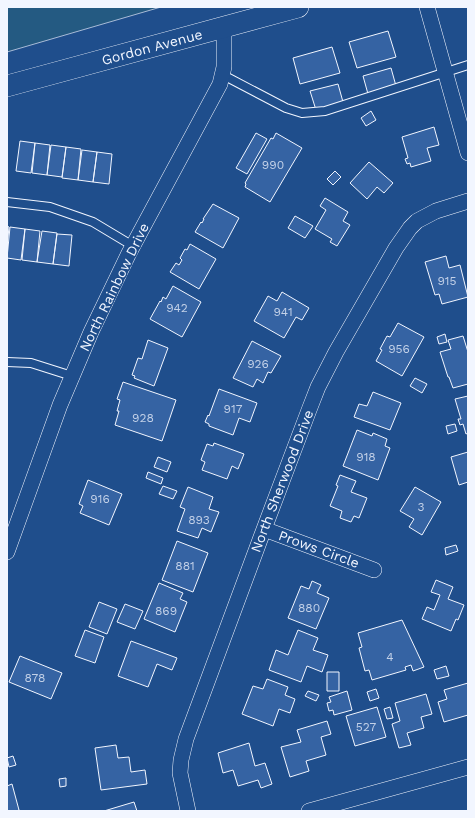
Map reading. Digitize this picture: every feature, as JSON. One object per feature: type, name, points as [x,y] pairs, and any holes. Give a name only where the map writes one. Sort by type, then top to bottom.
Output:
[{"type":"main road","name":"Gordon Avenue","points":[[7,86],[298,7]]},
{"type":"street","points":[[427,7],[468,153]]},
{"type":"street","name":"North Rainbow Drive","points":[[7,552],[72,376],[91,332],[133,246],[212,102],[220,84],[223,75],[224,27]]},
{"type":"street","name":"North Sherwood Drive","points":[[188,811],[180,773],[181,760],[185,744],[203,690],[318,388],[354,319],[396,248],[410,228],[421,219],[436,211],[468,201]]},
{"type":"street","name":"Prows Circle","points":[[264,529],[374,570]]},
{"type":"street","points":[[309,811],[468,768]]},
{"type":"lane","points":[[223,75],[286,108],[302,113],[325,111],[468,65]]},
{"type":"lane","points":[[7,202],[50,207],[93,222],[133,246]]},
{"type":"lane","points":[[7,362],[31,363],[72,376]]},
{"type":"shaded area","points":[[7,7],[161,7],[7,52]]},
{"type":"building","points":[[388,31],[396,57],[357,68],[349,42]]},
{"type":"building","points":[[332,47],[340,73],[300,84],[293,58]]},
{"type":"building","points":[[391,68],[396,86],[368,94],[363,76]]},
{"type":"building","points":[[338,84],[343,102],[316,110],[310,91]]},
{"type":"building","points":[[371,111],[376,120],[366,126],[361,118]]},
{"type":"building","points":[[434,127],[439,145],[427,148],[431,161],[411,167],[410,163],[407,164],[405,159],[408,158],[402,137]]},
{"type":"building","points":[[256,133],[267,139],[247,174],[236,168]]},
{"type":"building","points":[[276,133],[302,148],[270,202],[245,187],[245,183],[271,138],[273,139]]},
{"type":"building","points":[[20,141],[35,143],[31,173],[16,171]]},
{"type":"building","points":[[35,143],[50,145],[47,175],[32,173]]},
{"type":"building","points":[[51,145],[66,147],[62,177],[47,175]]},
{"type":"building","points":[[66,147],[81,149],[78,180],[62,178]]},
{"type":"building","points":[[82,150],[97,152],[93,182],[78,180]]},
{"type":"building","points":[[97,152],[112,154],[109,184],[93,182]]},
{"type":"building","points":[[369,162],[393,183],[384,193],[377,187],[367,199],[350,183]]},
{"type":"building","points":[[335,171],[341,177],[333,185],[327,179]]},
{"type":"building","points":[[325,198],[348,212],[343,221],[350,225],[337,246],[330,242],[332,239],[315,229],[326,210],[320,206]]},
{"type":"building","points":[[213,204],[239,218],[223,248],[195,232]]},
{"type":"building","points":[[295,216],[313,226],[305,238],[288,228]]},
{"type":"building","points":[[7,226],[9,227],[7,247]]},
{"type":"building","points":[[10,227],[25,229],[21,260],[7,258]]},
{"type":"building","points":[[25,229],[40,231],[37,262],[22,260]]},
{"type":"building","points":[[42,231],[57,233],[53,264],[37,262]]},
{"type":"building","points":[[57,234],[72,235],[69,266],[53,264]]},
{"type":"building","points":[[190,244],[216,259],[199,289],[170,272],[176,263],[179,265],[182,260],[180,258]]},
{"type":"building","points":[[446,256],[449,268],[460,265],[468,297],[442,304],[439,294],[435,295],[425,262]]},
{"type":"building","points":[[173,286],[201,302],[182,337],[150,319],[160,301],[161,302],[163,297],[166,299]]},
{"type":"building","points":[[282,292],[309,308],[302,320],[296,317],[284,338],[254,321],[268,296],[277,301]]},
{"type":"building","points":[[398,323],[424,337],[402,376],[376,361],[387,336],[390,337]]},
{"type":"building","points":[[445,334],[447,342],[439,344],[437,337]]},
{"type":"building","points":[[463,336],[468,352],[468,384],[453,388],[440,352],[451,349],[448,340]]},
{"type":"building","points":[[148,340],[168,348],[154,386],[134,378],[135,376],[132,375],[138,358],[142,359]]},
{"type":"building","points":[[252,341],[281,356],[271,373],[268,372],[263,383],[257,379],[253,387],[233,378]]},
{"type":"building","points":[[415,378],[427,384],[422,393],[410,386]]},
{"type":"building","points":[[123,382],[176,400],[162,441],[115,425],[120,400],[117,399]]},
{"type":"building","points":[[219,389],[257,403],[250,422],[239,418],[233,435],[209,426],[209,424],[205,422],[208,415],[209,416]]},
{"type":"building","points":[[373,392],[401,403],[390,430],[354,417],[359,404],[367,406]]},
{"type":"building","points":[[468,396],[468,433],[466,434],[463,424],[460,425],[458,419],[461,419],[455,399]]},
{"type":"building","points":[[455,424],[457,431],[448,434],[446,426]]},
{"type":"building","points":[[357,430],[372,436],[373,433],[387,439],[385,446],[390,448],[378,480],[343,466]]},
{"type":"building","points":[[214,443],[244,454],[238,469],[232,466],[227,479],[202,470],[205,462],[201,460],[207,444],[213,446]]},
{"type":"building","points":[[468,452],[468,482],[459,485],[451,457]]},
{"type":"building","points":[[158,457],[171,462],[167,472],[154,467]]},
{"type":"building","points":[[148,472],[163,478],[161,484],[146,478]]},
{"type":"building","points":[[340,475],[356,481],[351,492],[367,498],[359,518],[354,516],[351,522],[340,518],[342,511],[330,506],[338,486],[336,485]]},
{"type":"building","points":[[88,480],[122,494],[109,525],[80,513],[83,506],[79,504]]},
{"type":"building","points":[[163,486],[177,491],[173,499],[159,494]]},
{"type":"building","points":[[188,487],[213,497],[209,509],[219,512],[211,532],[202,528],[198,538],[177,531],[185,509],[180,507]]},
{"type":"building","points":[[415,487],[441,502],[422,535],[409,527],[414,519],[400,511]]},
{"type":"building","points":[[177,541],[208,553],[193,592],[162,580]]},
{"type":"building","points":[[456,545],[458,551],[446,555],[445,548]]},
{"type":"building","points":[[436,580],[453,587],[448,599],[464,605],[458,620],[456,619],[451,631],[422,619],[427,607],[434,610],[440,595],[431,592]]},
{"type":"building","points":[[312,581],[321,585],[317,593],[329,598],[316,629],[288,618],[301,586],[309,589]]},
{"type":"building","points":[[159,583],[183,593],[180,599],[187,602],[175,632],[144,619]]},
{"type":"building","points":[[99,602],[117,609],[107,634],[89,627]]},
{"type":"building","points":[[125,604],[143,611],[135,629],[117,622]]},
{"type":"building","points":[[402,620],[424,667],[413,671],[411,665],[405,667],[406,670],[372,680],[369,670],[365,671],[359,648],[362,647],[358,633]]},
{"type":"building","points":[[85,630],[104,637],[95,663],[75,656]]},
{"type":"building","points":[[298,630],[318,638],[313,650],[328,655],[322,672],[307,666],[301,682],[269,670],[276,650],[288,655]]},
{"type":"building","points":[[131,641],[177,658],[172,670],[157,664],[148,687],[118,676]]},
{"type":"building","points":[[20,656],[62,673],[51,699],[9,682]]},
{"type":"building","points":[[446,666],[449,676],[437,679],[434,670]]},
{"type":"building","points":[[327,672],[339,672],[339,691],[327,691]]},
{"type":"building","points":[[267,679],[288,687],[285,695],[295,699],[290,713],[279,709],[273,726],[242,714],[253,686],[263,689]]},
{"type":"building","points":[[468,683],[468,715],[444,722],[438,702],[447,699],[444,690]]},
{"type":"building","points":[[376,689],[379,698],[370,701],[367,692]]},
{"type":"building","points":[[308,691],[319,695],[316,701],[305,696]]},
{"type":"building","points":[[347,691],[352,710],[334,715],[333,710],[329,711],[327,703],[331,702],[329,697]]},
{"type":"building","points":[[426,694],[432,714],[421,717],[424,728],[407,733],[411,745],[399,748],[392,724],[400,721],[395,703]]},
{"type":"building","points":[[377,707],[386,737],[355,746],[346,716]]},
{"type":"building","points":[[390,707],[393,718],[387,719],[384,709]]},
{"type":"building","points":[[327,721],[331,734],[321,737],[326,755],[306,761],[309,771],[290,777],[281,747],[301,742],[297,730]]},
{"type":"building","points":[[249,743],[255,766],[265,763],[272,784],[261,788],[258,780],[238,786],[233,770],[223,773],[218,753]]},
{"type":"building","points":[[116,745],[118,758],[129,757],[131,772],[145,770],[147,784],[101,790],[95,748]]},
{"type":"building","points":[[13,756],[16,765],[9,767],[7,758]]},
{"type":"building","points":[[66,778],[66,786],[60,787],[59,779]]},
{"type":"building","points":[[12,784],[19,810],[7,811],[7,786]]},
{"type":"building","points":[[134,802],[137,811],[104,811]]}]
